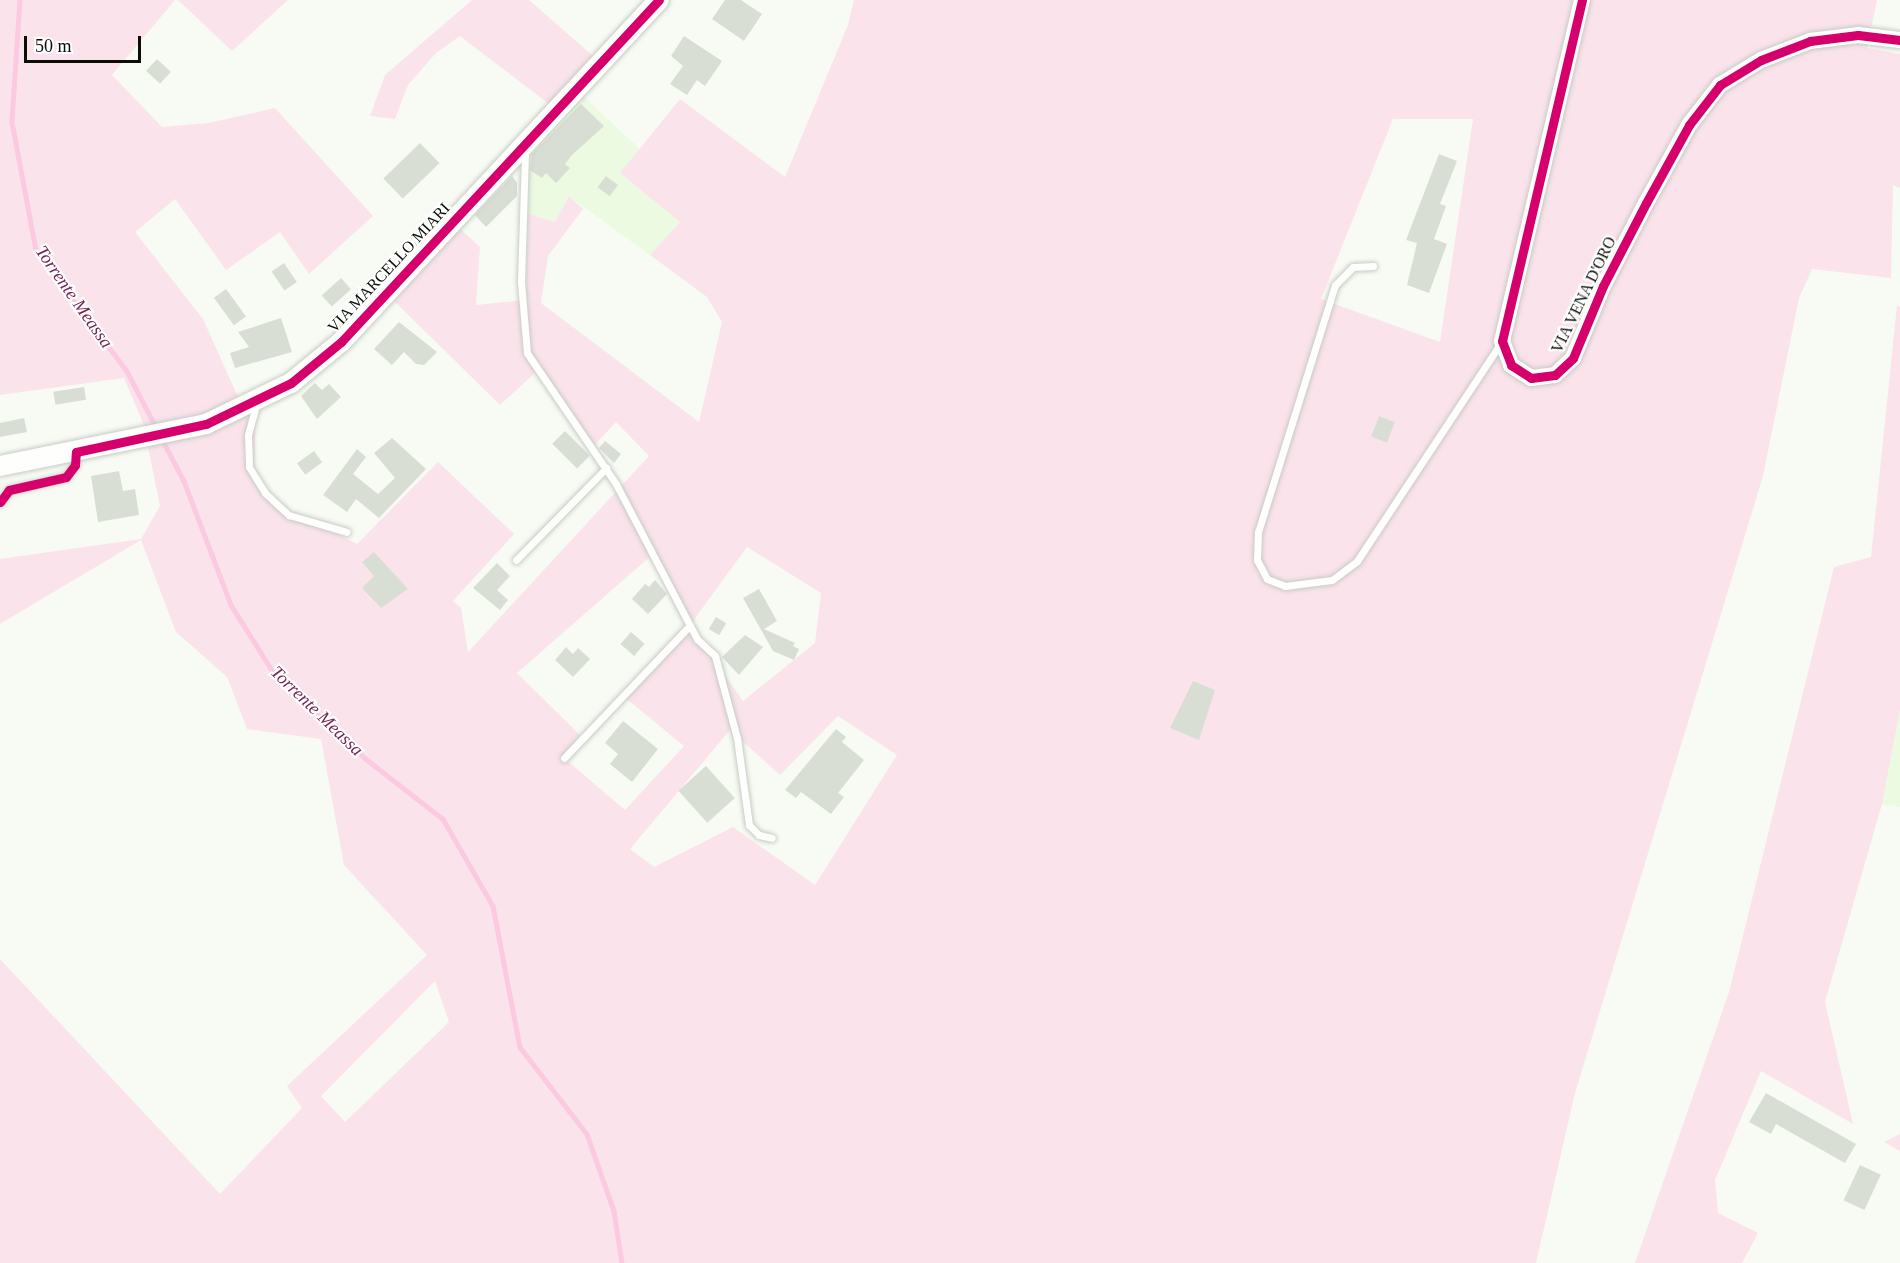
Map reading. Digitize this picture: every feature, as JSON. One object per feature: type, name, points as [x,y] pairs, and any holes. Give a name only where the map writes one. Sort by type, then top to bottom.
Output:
[{"type":"main road","name":"VIA MARCELLO MIARI","points":[[0,466],[179,431],[256,403],[291,383],[341,342],[659,0]]},
{"type":"street","points":[[1502,341],[1582,0]]},
{"type":"street","name":"VIA VENA D'ORO","points":[[1502,341],[1511,365],[1525,375],[1544,378],[1564,369],[1652,193],[1689,125],[1720,85],[1761,60],[1810,41],[1858,35],[1900,40]]},
{"type":"lane","points":[[528,140],[522,165],[522,330],[527,353],[606,468],[642,529],[690,626],[698,639],[715,656],[723,680],[745,779],[749,825],[759,835],[772,838]]},
{"type":"lane","points":[[1373,266],[1353,267],[1335,285],[1258,532],[1257,560],[1267,579],[1285,586],[1332,580],[1357,561],[1502,341]]},
{"type":"lane","points":[[256,403],[248,435],[249,467],[265,493],[289,515],[347,531]]},
{"type":"lane","points":[[0,502],[9,490],[66,477],[75,465],[76,452]]},
{"type":"lane","points":[[516,560],[606,468]]},
{"type":"lane","points":[[564,758],[690,626]]},
{"type":"shaded area","points":[[0,0],[175,0],[112,75],[162,127],[209,123],[275,108],[373,216],[309,274],[280,232],[226,270],[175,199],[135,232],[203,319],[238,397],[257,396],[254,465],[267,491],[289,510],[357,544],[438,462],[514,534],[453,601],[461,608],[468,652],[649,456],[616,422],[593,447],[538,370],[500,405],[387,294],[453,222],[480,247],[476,305],[526,300],[528,214],[555,222],[569,196],[583,209],[548,256],[541,303],[699,422],[722,322],[707,297],[650,255],[680,222],[620,173],[680,99],[785,177],[848,25],[854,0],[1877,0],[1867,48],[1900,54],[1900,188],[1893,185],[1891,278],[1812,269],[1799,298],[1763,476],[1575,1093],[1536,1263],[0,1263],[0,959],[220,1194],[302,1108],[287,1086],[427,955],[344,865],[321,739],[247,729],[227,677],[176,632],[141,540],[0,624],[0,559],[141,539],[160,506],[143,423],[124,378],[0,395]],"holes":[[[1393,119],[1473,119],[1440,342],[1321,299]],[[747,547],[821,593],[815,643],[743,701],[690,625]],[[653,554],[690,625],[623,696],[684,746],[625,810],[564,758],[583,738],[517,673]],[[838,716],[897,755],[815,885],[733,827],[654,867],[630,849],[730,730],[780,775]],[[435,981],[449,1022],[345,1122],[321,1096]]]},
{"type":"shaded area","points":[[178,0],[288,0],[232,51]]},
{"type":"shaded area","points":[[472,0],[529,0],[601,63],[553,107],[460,36],[436,53],[408,85],[395,119],[370,116],[385,75]]},
{"type":"shaded area","points":[[576,90],[640,149],[621,174],[681,222],[650,255],[569,196],[555,222],[528,214],[530,143]]},
{"type":"shaded area","points":[[1897,305],[1900,307],[1900,710],[1882,804],[1825,1002],[1853,1124],[1761,1071],[1715,1180],[1718,1213],[1758,1233],[1742,1263],[1635,1263],[1729,992],[1834,567],[1871,557]]},
{"type":"shaded area","points":[[1900,710],[1900,807],[1882,804]]},
{"type":"shaded area","points":[[1900,1134],[1900,1151],[1884,1142]]},
{"type":"building","points":[[725,0],[741,0],[762,14],[744,41],[712,19]]},
{"type":"building","points":[[684,36],[722,61],[705,86],[697,80],[687,95],[670,84],[683,66],[671,56]]},
{"type":"building","points":[[157,59],[171,72],[160,84],[146,71]]},
{"type":"building","points":[[581,104],[604,126],[572,155],[565,164],[570,168],[556,183],[546,173],[542,178],[530,170],[532,154]]},
{"type":"building","points":[[420,143],[439,163],[403,199],[383,178]]},
{"type":"building","points":[[1439,154],[1457,161],[1440,204],[1446,206],[1434,239],[1447,244],[1429,293],[1407,285],[1417,243],[1406,240]]},
{"type":"building","points":[[512,176],[517,183],[517,196],[486,227],[475,215]]},
{"type":"building","points":[[606,176],[618,185],[610,196],[598,187]]},
{"type":"building","points":[[284,263],[297,282],[284,290],[272,271]]},
{"type":"building","points":[[341,278],[351,289],[332,307],[322,295]]},
{"type":"building","points":[[226,289],[246,317],[234,325],[214,298]]},
{"type":"building","points":[[281,318],[292,352],[235,368],[230,353],[249,347],[238,332]]},
{"type":"building","points":[[399,322],[437,352],[424,365],[416,364],[404,352],[392,365],[374,349]]},
{"type":"building","points":[[315,383],[322,390],[329,384],[341,397],[317,419],[301,396]]},
{"type":"building","points":[[84,387],[86,400],[55,405],[53,392]]},
{"type":"building","points":[[1379,416],[1395,422],[1387,443],[1371,437]]},
{"type":"building","points":[[24,418],[27,432],[0,437],[0,423]]},
{"type":"building","points":[[565,431],[590,456],[577,468],[552,444]]},
{"type":"building","points":[[392,438],[426,469],[379,518],[356,499],[347,512],[323,495],[357,449],[366,457],[353,474],[378,494],[395,478],[374,453]]},
{"type":"building","points":[[605,441],[621,454],[614,463],[599,448]]},
{"type":"building","points":[[314,451],[322,462],[305,475],[297,463]]},
{"type":"building","points":[[119,471],[123,491],[135,489],[139,515],[98,522],[91,476]]},
{"type":"building","points":[[374,552],[408,589],[381,608],[362,588],[374,576],[362,562]]},
{"type":"building","points":[[497,563],[510,576],[497,590],[508,600],[500,610],[473,588]]},
{"type":"building","points":[[655,580],[667,594],[648,614],[632,599],[645,584],[649,587]]},
{"type":"building","points":[[759,589],[777,621],[764,629],[795,643],[793,646],[799,649],[794,660],[773,651],[743,598]]},
{"type":"building","points":[[716,617],[726,623],[719,635],[709,629]]},
{"type":"building","points":[[631,632],[645,644],[634,656],[621,644]]},
{"type":"building","points":[[745,635],[763,647],[739,675],[722,657]]},
{"type":"building","points":[[566,647],[573,654],[578,648],[590,659],[573,677],[555,660]]},
{"type":"building","points":[[1193,681],[1215,690],[1199,740],[1170,728]]},
{"type":"building","points":[[623,721],[658,749],[632,782],[610,764],[618,754],[605,743]]},
{"type":"building","points":[[836,729],[846,737],[842,742],[864,760],[838,793],[844,797],[831,814],[801,792],[796,798],[785,790]]},
{"type":"building","points":[[706,766],[735,798],[707,823],[679,791]]},
{"type":"building","points":[[1766,1093],[1856,1144],[1845,1163],[1776,1124],[1771,1134],[1749,1122]]},
{"type":"building","points":[[1860,1165],[1881,1175],[1864,1210],[1844,1200]]},
{"type":"waterway","name":"Torrente Meassa","points":[[20,0],[12,122],[36,250],[127,371],[157,429]]},
{"type":"waterway","name":"Torrente Meassa","points":[[162,439],[184,481],[231,605],[275,675],[366,759],[443,819],[493,906],[520,1047],[587,1134],[614,1211],[622,1263]]},
{"type":"cycle path","points":[[0,502],[9,490],[66,477],[75,465],[76,452],[206,424],[291,383],[341,342],[659,0]]},
{"type":"cycle path","points":[[1582,0],[1502,341],[1511,365],[1531,378],[1555,375],[1573,358],[1603,286],[1646,203],[1689,125],[1720,85],[1761,60],[1810,41],[1858,35],[1900,40]]}]
